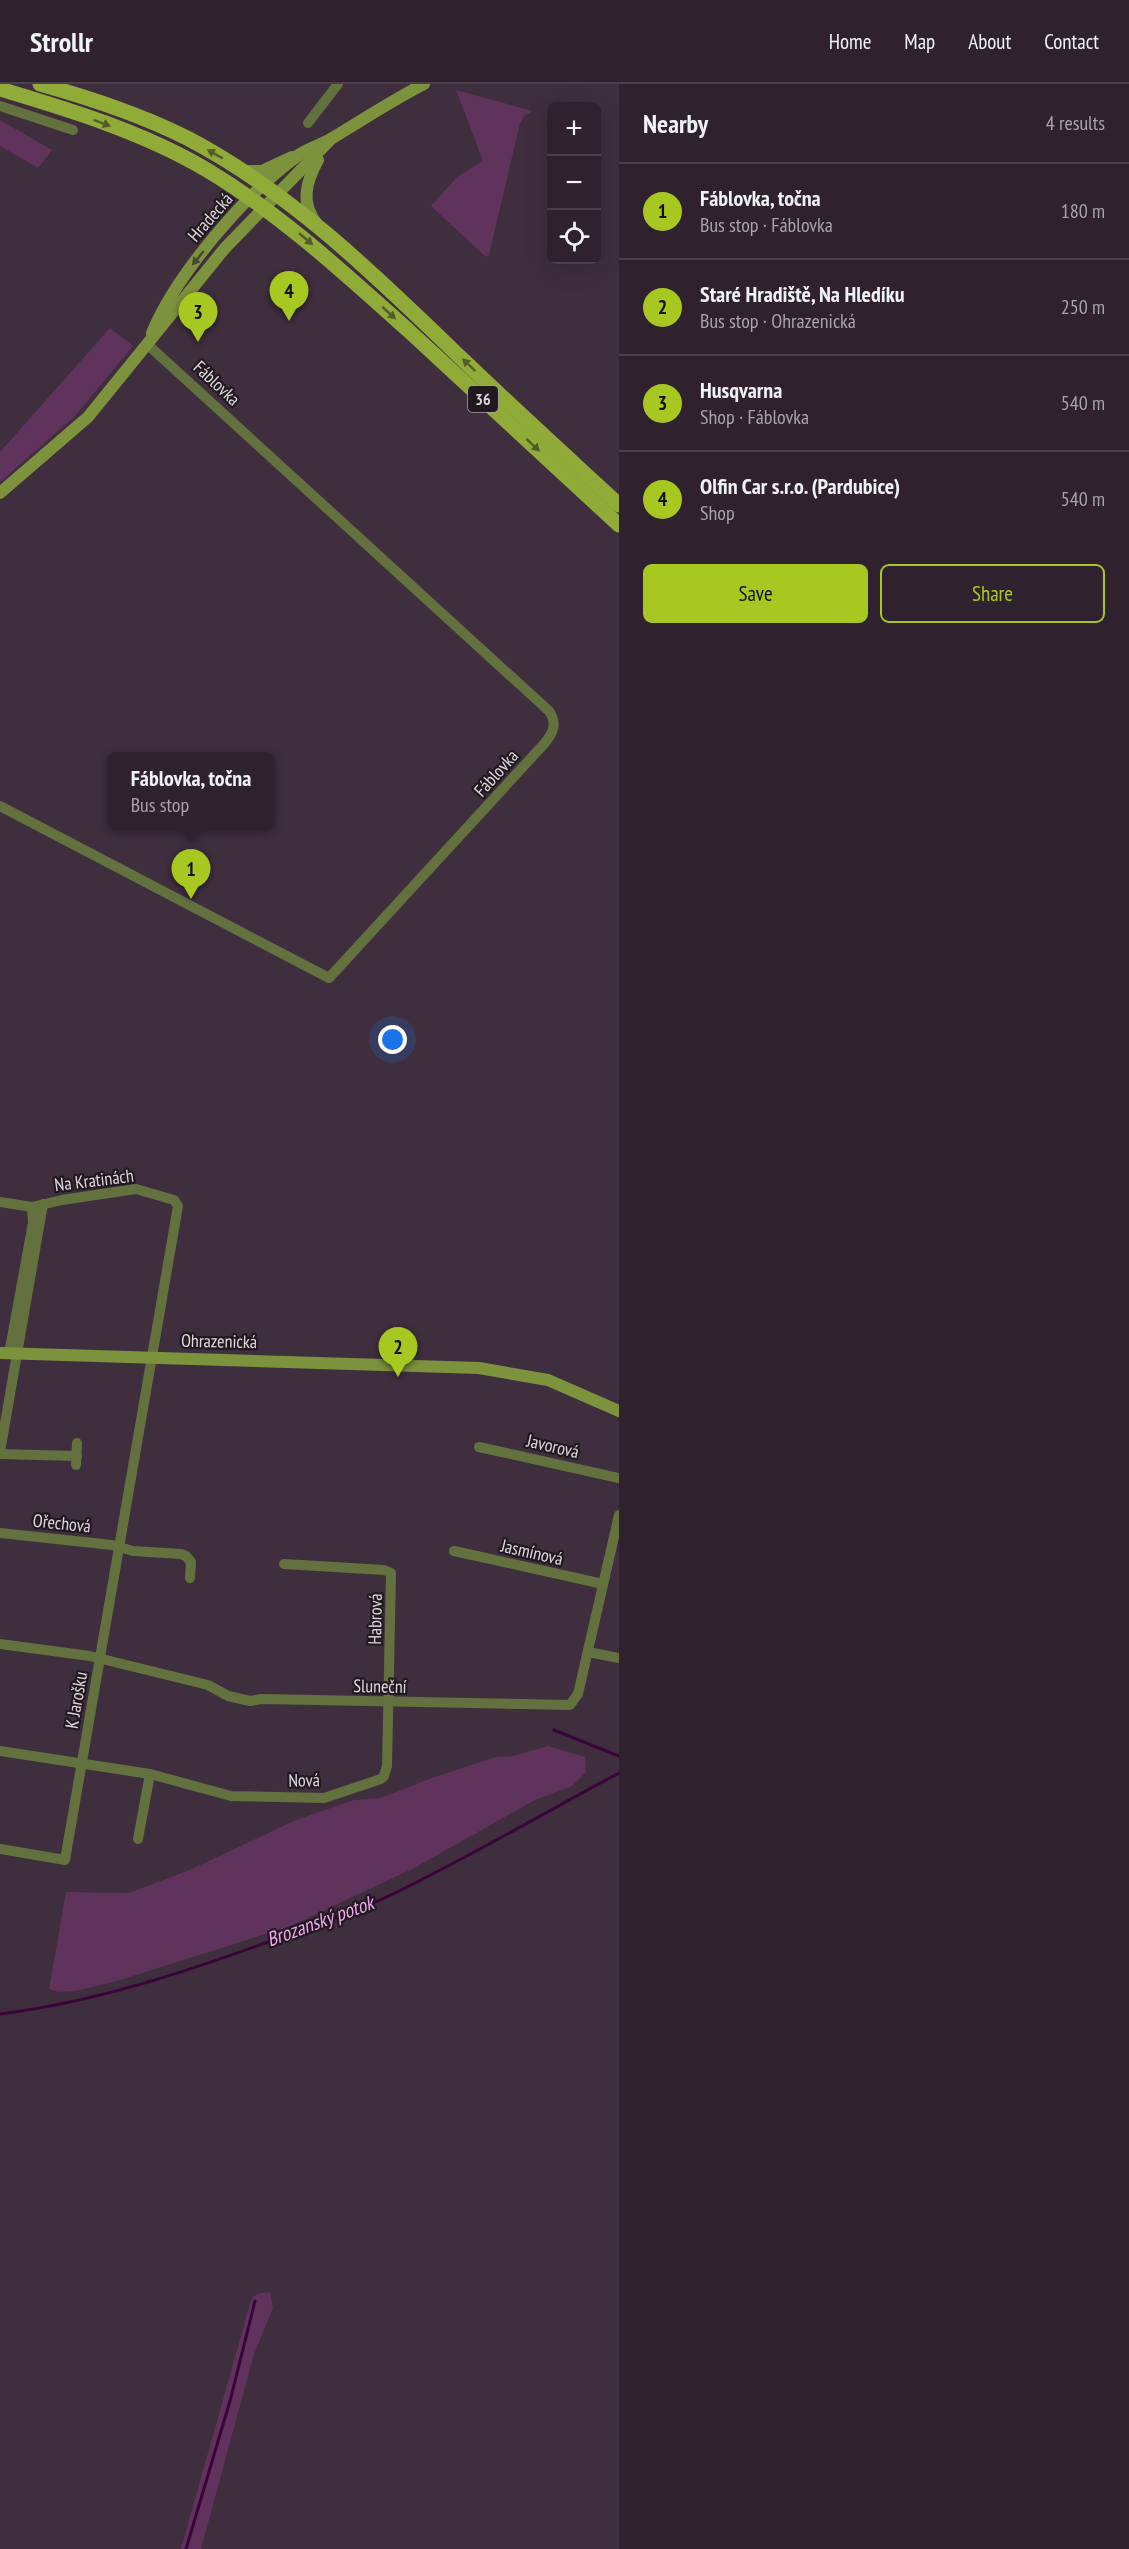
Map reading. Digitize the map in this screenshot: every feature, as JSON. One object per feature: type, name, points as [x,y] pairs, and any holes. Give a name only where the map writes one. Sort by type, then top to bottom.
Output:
[{"type":"main road","name":"36","points":[[40,84],[159,125],[187,138],[270,190],[319,226],[357,259],[619,506]]},
{"type":"main road","name":"Hradecká","points":[[147,344],[159,317],[191,267],[228,221],[251,198],[270,190],[329,141],[374,111],[424,84]]},
{"type":"main road","name":"36","points":[[0,89],[73,112],[147,141],[206,169],[264,207],[345,274],[619,525]]},
{"type":"main road","points":[[319,226],[308,208],[306,187],[309,175],[329,141]]},
{"type":"main road","name":"Hradecká","points":[[0,493],[88,417],[115,387],[225,248],[264,207],[270,190],[301,153],[329,141]]},
{"type":"main road","points":[[242,171],[262,171],[301,153]]},
{"type":"main road","name":"Ohrazenická","points":[[9,1354],[437,1365],[504,1371],[548,1380],[619,1411]]},
{"type":"street","points":[[308,123],[338,84]]},
{"type":"street","points":[[0,106],[73,130]]},
{"type":"street","name":"Fáblovka","points":[[0,806],[329,978],[544,744],[554,727],[553,717],[549,711],[147,344]]},
{"type":"street","name":"Na Kratinách","points":[[0,1202],[38,1206],[136,1189],[177,1202],[152,1358]]},
{"type":"street","points":[[38,1206],[9,1354],[0,1453],[76,1461],[77,1443]]},
{"type":"street","name":"K Jarošku","points":[[0,1849],[65,1860],[152,1358]]},
{"type":"street","name":"Javorová","points":[[479,1447],[619,1478]]},
{"type":"street","name":"Sluneční","points":[[0,1644],[100,1658],[208,1685],[225,1695],[246,1700],[570,1705],[578,1694],[619,1515]]},
{"type":"street","name":"Ořechová","points":[[0,1533],[120,1547]]},
{"type":"street","points":[[120,1547],[133,1551],[186,1556],[191,1562],[190,1578]]},
{"type":"street","name":"Jasmínová","points":[[454,1551],[603,1584]]},
{"type":"street","name":"Habrová","points":[[284,1564],[384,1570],[391,1573],[390,1702]]},
{"type":"street","points":[[588,1652],[619,1658]]},
{"type":"street","name":"Nová","points":[[0,1751],[150,1774],[231,1796],[312,1798],[331,1796],[376,1781],[384,1776],[387,1766],[390,1702]]},
{"type":"street","points":[[138,1839],[150,1774]]},
{"type":"shaded area","points":[[456,90],[533,111],[524,116],[520,123],[489,255],[486,257],[431,206],[457,177],[483,161]]},
{"type":"shaded area","points":[[0,120],[52,150],[38,168],[0,146]]},
{"type":"shaded area","points":[[110,328],[133,346],[75,416],[0,482],[0,452]]},
{"type":"shaded area","points":[[548,1746],[585,1757],[586,1772],[572,1786],[533,1801],[416,1867],[291,1926],[117,1981],[76,1991],[58,1992],[49,1989],[66,1892],[129,1893],[192,1869],[296,1820],[354,1800],[381,1798],[496,1757],[514,1756]]},
{"type":"shaded area","points":[[270,2292],[273,2308],[254,2354],[201,2549],[181,2549],[250,2304],[257,2294]]},
{"type":"waterway","points":[[554,1730],[619,1756]]},
{"type":"waterway","name":"Brozanský potok","points":[[0,2014],[71,2002],[140,1984],[208,1963],[351,1912],[381,1900],[452,1864],[619,1773]]},
{"type":"waterway","points":[[186,2549],[230,2401],[255,2301]]},
{"type":"place","name":"Olfin Car s.r.o. (Pardubice)","points":[[289,321]]},
{"type":"place","name":"Husqvarna","points":[[198,342]]},
{"type":"place","name":"Fáblovka, točna","points":[[191,899]]},
{"type":"place","name":"Staré Hradiště, Na Hledíku","points":[[398,1377]]}]
